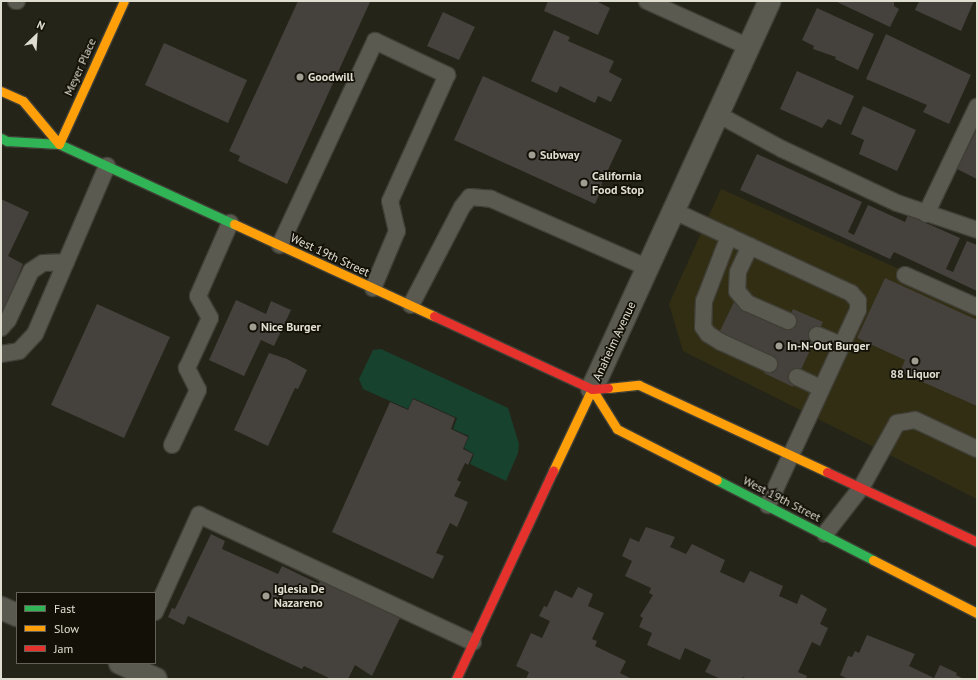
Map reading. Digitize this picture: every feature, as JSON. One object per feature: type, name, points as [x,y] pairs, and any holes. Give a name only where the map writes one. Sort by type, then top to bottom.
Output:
[{"type":"main road","name":"Meyer Place","points":[[59,144],[124,1]]},
{"type":"main road","name":"West 19th Street","points":[[1,91],[23,101],[59,144]]},
{"type":"main road","name":"West 19th Street","points":[[1,138],[7,141],[59,144],[592,389],[639,385],[977,542]]},
{"type":"main road","name":"West 19th Street","points":[[592,389],[617,429],[977,613]]},
{"type":"main road","name":"Anaheim Avenue","points":[[456,679],[592,389]]},
{"type":"street","name":"Anaheim Avenue","points":[[592,389],[770,1]]},
{"type":"street","points":[[1,608],[16,616]]},
{"type":"street","points":[[127,664],[156,679]]},
{"type":"lane","points":[[647,1],[749,47]]},
{"type":"lane","points":[[280,245],[375,41],[447,75],[390,201],[398,231],[373,288]]},
{"type":"lane","points":[[926,214],[977,107]]},
{"type":"lane","points":[[719,115],[782,149],[897,203],[977,230]]},
{"type":"lane","points":[[1,354],[19,351],[35,334],[107,166]]},
{"type":"lane","points":[[411,305],[462,207],[470,197],[491,199],[648,268]]},
{"type":"lane","points":[[674,211],[851,293],[858,301],[858,310],[768,505]]},
{"type":"lane","points":[[172,444],[198,390],[187,368],[210,318],[198,296],[230,223]]},
{"type":"lane","points":[[729,236],[704,301],[703,327],[708,334],[721,342],[769,364]]},
{"type":"lane","points":[[750,246],[738,272],[737,291],[747,303],[788,321]]},
{"type":"lane","points":[[1,328],[8,320],[31,272],[43,263],[66,262]]},
{"type":"lane","points":[[905,275],[977,307]]},
{"type":"lane","points":[[817,335],[842,345]]},
{"type":"lane","points":[[797,377],[821,388]]},
{"type":"lane","points":[[825,534],[862,488],[897,423],[915,420],[977,449]]},
{"type":"lane","points":[[156,610],[199,515],[473,642]]},
{"type":"shaded area","points":[[721,189],[977,304],[977,499],[683,351],[669,304]]},
{"type":"green space","points":[[381,349],[508,408],[519,444],[518,453],[506,481],[470,464],[474,454],[464,448],[469,436],[453,429],[457,418],[413,398],[408,409],[363,389],[359,379],[373,350]]},
{"type":"building","name":"Goodwill","points":[[298,1],[370,2],[287,184],[238,161],[240,156],[229,151]]},
{"type":"building","points":[[548,1],[596,1],[610,8],[598,35],[544,11]]},
{"type":"building","points":[[835,1],[894,1],[894,6],[899,9],[890,27]]},
{"type":"building","points":[[919,1],[974,1],[961,31],[915,10]]},
{"type":"building","points":[[817,8],[874,34],[858,70],[835,59],[836,57],[813,49],[814,46],[802,40]]},
{"type":"building","points":[[443,12],[475,27],[459,60],[427,46]]},
{"type":"building","points":[[554,30],[570,37],[568,41],[614,61],[609,72],[622,79],[611,102],[598,96],[595,103],[560,86],[557,93],[531,81]]},
{"type":"building","points":[[886,34],[971,75],[949,124],[923,112],[927,105],[866,79]]},
{"type":"building","points":[[164,43],[247,80],[228,123],[145,85]]},
{"type":"building","points":[[797,71],[854,96],[841,125],[828,119],[822,128],[780,109]]},
{"type":"building","points":[[483,76],[622,140],[601,185],[603,186],[595,204],[454,140]]},
{"type":"building","points":[[863,106],[916,130],[897,171],[859,154],[864,140],[851,134]]},
{"type":"building","points":[[977,129],[977,179],[957,169]]},
{"type":"building","points":[[757,154],[862,202],[848,232],[854,235],[868,205],[905,222],[908,215],[960,238],[946,269],[953,272],[967,241],[977,245],[977,291],[894,252],[890,259],[740,190]]},
{"type":"building","points":[[1,199],[29,212],[8,256],[23,264],[1,319]]},
{"type":"building","points":[[885,278],[977,320],[977,406],[900,372],[905,360],[857,338]]},
{"type":"building","name":"Nice Burger","points":[[236,300],[266,314],[271,301],[291,310],[274,346],[261,340],[244,376],[209,360]]},
{"type":"building","name":"In-N-Out Burger","points":[[734,302],[786,325],[793,309],[823,322],[793,387],[764,373],[772,358],[719,333]]},
{"type":"building","points":[[97,304],[170,337],[124,438],[51,405]]},
{"type":"building","points":[[269,353],[287,359],[307,370],[298,389],[295,388],[268,446],[234,430]]},
{"type":"building","points":[[413,399],[455,418],[451,429],[468,437],[463,449],[473,454],[468,465],[465,463],[457,480],[461,482],[454,496],[468,502],[457,527],[450,523],[436,553],[444,556],[433,579],[332,532],[390,402],[408,410]]},
{"type":"building","points":[[646,527],[675,537],[670,547],[686,554],[692,544],[725,560],[720,572],[744,583],[750,571],[783,586],[779,596],[797,604],[801,594],[827,609],[820,624],[828,628],[820,646],[812,642],[798,672],[807,676],[806,679],[747,679],[743,677],[741,679],[721,679],[705,672],[711,660],[685,648],[680,660],[647,645],[652,633],[639,627],[643,618],[640,616],[653,595],[649,593],[651,588],[625,576],[632,561],[622,556],[630,538],[639,542]]},
{"type":"building","name":"Iglesia De Nazareno","points":[[211,534],[225,541],[222,549],[278,574],[282,566],[319,584],[320,580],[400,618],[372,676],[355,665],[348,679],[331,679],[304,666],[302,669],[188,616],[184,625],[168,617],[172,608],[175,609]]},
{"type":"building","points":[[578,587],[593,594],[588,606],[604,613],[592,639],[597,641],[595,646],[626,661],[620,673],[632,679],[526,679],[529,672],[516,666],[531,633],[542,638],[550,621],[539,616],[544,606],[547,607],[555,590],[572,598]]},
{"type":"building","points":[[867,635],[915,654],[909,666],[934,678],[940,665],[957,673],[956,675],[964,679],[848,679],[840,675],[848,656],[852,657],[855,651],[859,653]]},
{"type":"traffic: fast","points":[[1,138],[7,141],[59,144],[234,224]]},
{"type":"traffic: fast","points":[[717,480],[873,560]]},
{"type":"traffic: slow","points":[[59,144],[124,1]]},
{"type":"traffic: slow","points":[[1,91],[23,101],[59,144]]},
{"type":"traffic: slow","points":[[234,224],[434,316]]},
{"type":"traffic: slow","points":[[608,388],[639,385],[827,472]]},
{"type":"traffic: slow","points":[[592,389],[617,429],[717,480]]},
{"type":"traffic: slow","points":[[553,471],[592,389]]},
{"type":"traffic: slow","points":[[873,560],[977,613]]},
{"type":"traffic: jam","points":[[434,316],[592,389],[608,388]]},
{"type":"traffic: jam","points":[[456,679],[553,471]]},
{"type":"traffic: jam","points":[[827,472],[977,542]]},
{"type":"place","name":"Goodwill","points":[[300,77]]},
{"type":"place","name":"Subway","points":[[532,155]]},
{"type":"place","name":"California Food Stop","points":[[584,183]]},
{"type":"place","name":"Nice Burger","points":[[253,327]]},
{"type":"place","name":"In-N-Out Burger","points":[[779,346]]},
{"type":"place","name":"88 Liquor","points":[[915,361]]},
{"type":"place","name":"Iglesia De Nazareno","points":[[266,596]]}]
